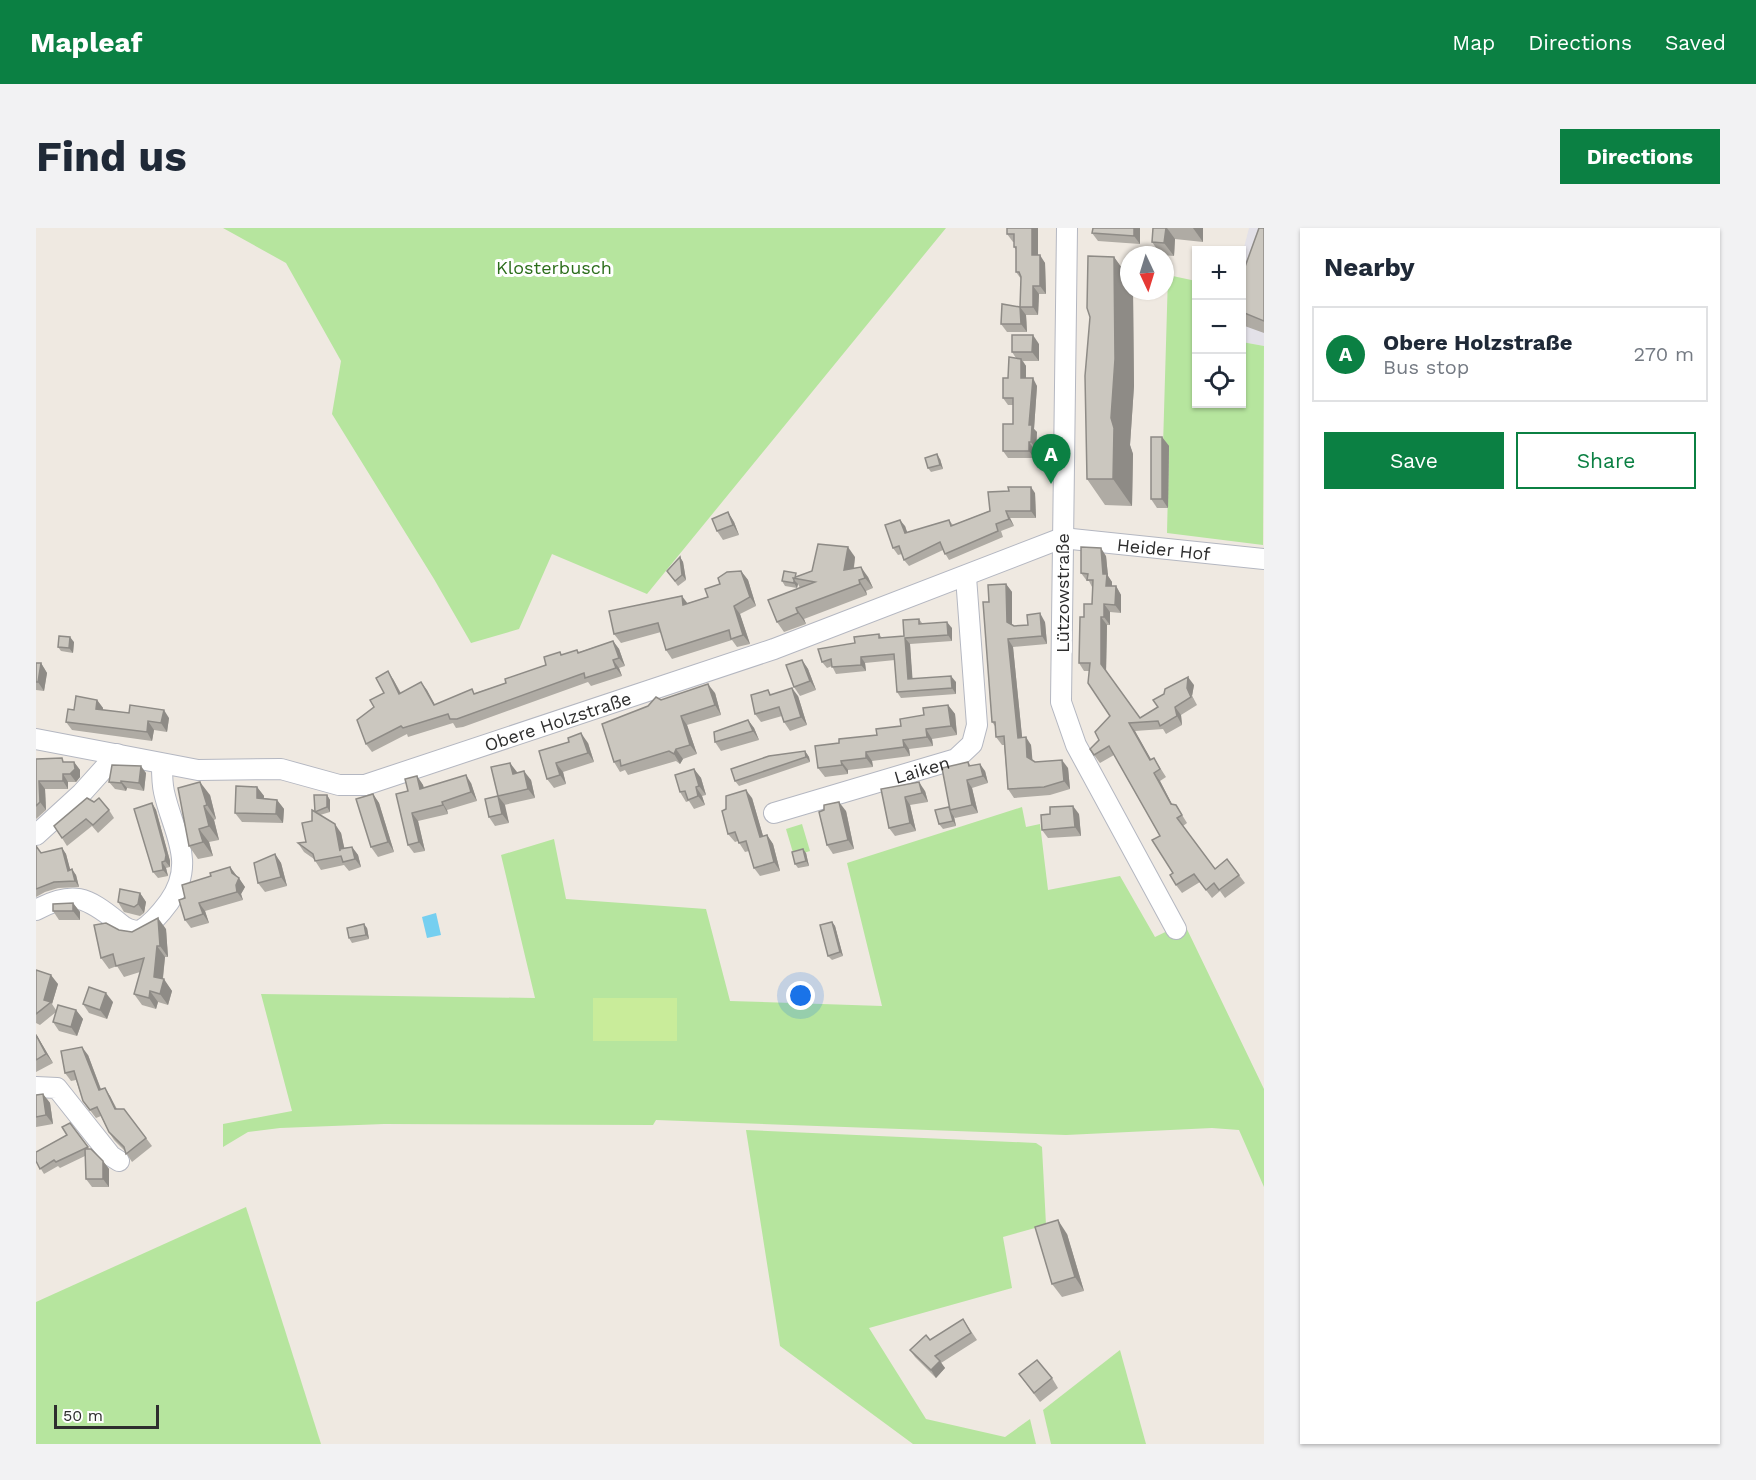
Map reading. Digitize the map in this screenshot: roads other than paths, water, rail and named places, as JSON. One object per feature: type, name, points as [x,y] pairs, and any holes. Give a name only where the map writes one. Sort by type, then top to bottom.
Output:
[{"type":"street","name":"Lützowstraße","points":[[1067,228],[1061,702],[1066,719],[1091,773],[1176,929]]},
{"type":"street","name":"Heider Hof","points":[[1062,538],[1264,559]]},
{"type":"street","name":"Obere Holzstraße","points":[[36,739],[162,765],[198,770],[281,769],[339,785],[365,784],[774,649],[966,577],[1062,538]]},
{"type":"street","name":"Laiken","points":[[774,813],[956,759],[967,750],[977,725],[966,577]]},
{"type":"street","points":[[36,835],[81,794],[117,754]]},
{"type":"street","points":[[36,910],[59,899],[79,898],[94,904],[130,930],[140,931],[155,920],[174,895],[183,868],[179,843],[164,791],[162,765]]},
{"type":"street","points":[[36,1087],[57,1088],[111,1156],[119,1161]]},
{"type":"water","points":[[436,913],[441,935],[427,938],[422,917]]},
{"type":"place","name":"Obere Holzstraße","points":[[1051,484]]},
{"type":"park label","name":"Klosterbusch","points":[[554,267]]}]
